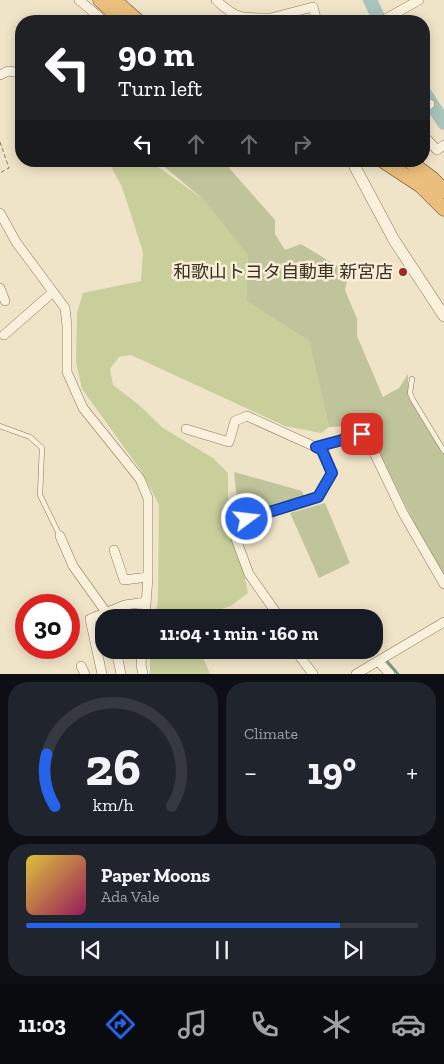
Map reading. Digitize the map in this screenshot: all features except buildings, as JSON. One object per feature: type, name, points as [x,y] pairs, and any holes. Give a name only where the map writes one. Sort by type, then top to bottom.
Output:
[{"type":"highway","points":[[100,0],[116,15]]},
{"type":"highway","points":[[114,0],[131,15]]},
{"type":"highway","points":[[393,167],[421,186],[444,209]]},
{"type":"highway","points":[[417,167],[444,191]]},
{"type":"street","points":[[80,0],[97,15]]},
{"type":"street","points":[[216,0],[230,14],[234,15]]},
{"type":"street","points":[[393,15],[419,0]]},
{"type":"street","points":[[281,15],[315,4]]},
{"type":"street","points":[[0,75],[8,71],[15,72]]},
{"type":"street","points":[[430,142],[437,150],[444,145]]},
{"type":"street","points":[[355,167],[394,240],[444,316]]},
{"type":"street","points":[[0,213],[16,242],[65,308],[67,372],[83,408],[140,479],[148,498],[148,578],[146,609]]},
{"type":"street","points":[[0,288],[5,301]]},
{"type":"street","points":[[4,335],[53,292]]},
{"type":"street","points":[[186,429],[228,442],[236,421],[247,416],[322,450],[332,473],[318,497],[230,523],[249,574],[274,609]]},
{"type":"street","points":[[316,447],[342,440],[354,433],[362,434],[369,442],[403,514],[444,584]]},
{"type":"street","points":[[60,536],[73,566],[103,609]]},
{"type":"street","points":[[114,550],[124,580],[148,578]]},
{"type":"street","points":[[118,609],[125,605],[146,602]]},
{"type":"street","points":[[95,618],[90,619],[95,642]]},
{"type":"street","points":[[356,674],[444,622]]},
{"type":"street","points":[[99,659],[102,674]]},
{"type":"street","points":[[118,659],[121,674]]},
{"type":"street","points":[[141,659],[143,674]]},
{"type":"street","points":[[302,659],[313,674]]},
{"type":"street","points":[[378,661],[390,674]]},
{"type":"lane","points":[[412,379],[410,392],[413,400],[444,451]]},
{"type":"lane","points":[[0,426],[30,436],[42,448],[40,495],[60,536]]},
{"type":"path","points":[[0,142],[9,168],[0,173]]},
{"type":"green space","points":[[111,167],[158,167],[203,199],[248,256],[246,301],[309,341],[329,427],[321,433],[285,426],[131,355],[119,357],[110,369],[113,385],[139,405],[163,428],[213,458],[228,473],[228,498],[248,593],[231,606],[221,609],[156,609],[159,505],[142,472],[82,389],[76,362],[77,313],[83,293],[141,281],[143,252],[122,187]]},
{"type":"green space","points":[[165,167],[230,167],[275,220],[275,234],[285,250],[301,244],[349,273],[345,290],[357,319],[357,336],[383,397],[399,388],[408,374],[408,396],[444,450],[444,577],[424,543],[381,456],[363,430],[348,426],[329,427],[309,341],[246,301],[248,256],[203,199]]},
{"type":"green space","points":[[234,472],[302,491],[305,499],[239,518]]},
{"type":"green space","points":[[325,503],[350,563],[319,578],[290,513]]},
{"type":"green space","points":[[150,659],[204,659],[210,674],[150,674]]},
{"type":"waterway","points":[[370,0],[377,15]]},
{"type":"waterway","points":[[430,101],[444,123]]},
{"type":"waterway","points":[[387,661],[398,674]]},
{"type":"place","name":"和歌山トヨタ自動車 新宮店","points":[[403,272]]},
{"type":"route","points":[[247,519],[318,497],[332,473],[322,450],[316,447],[342,440],[354,433],[362,434]]}]
